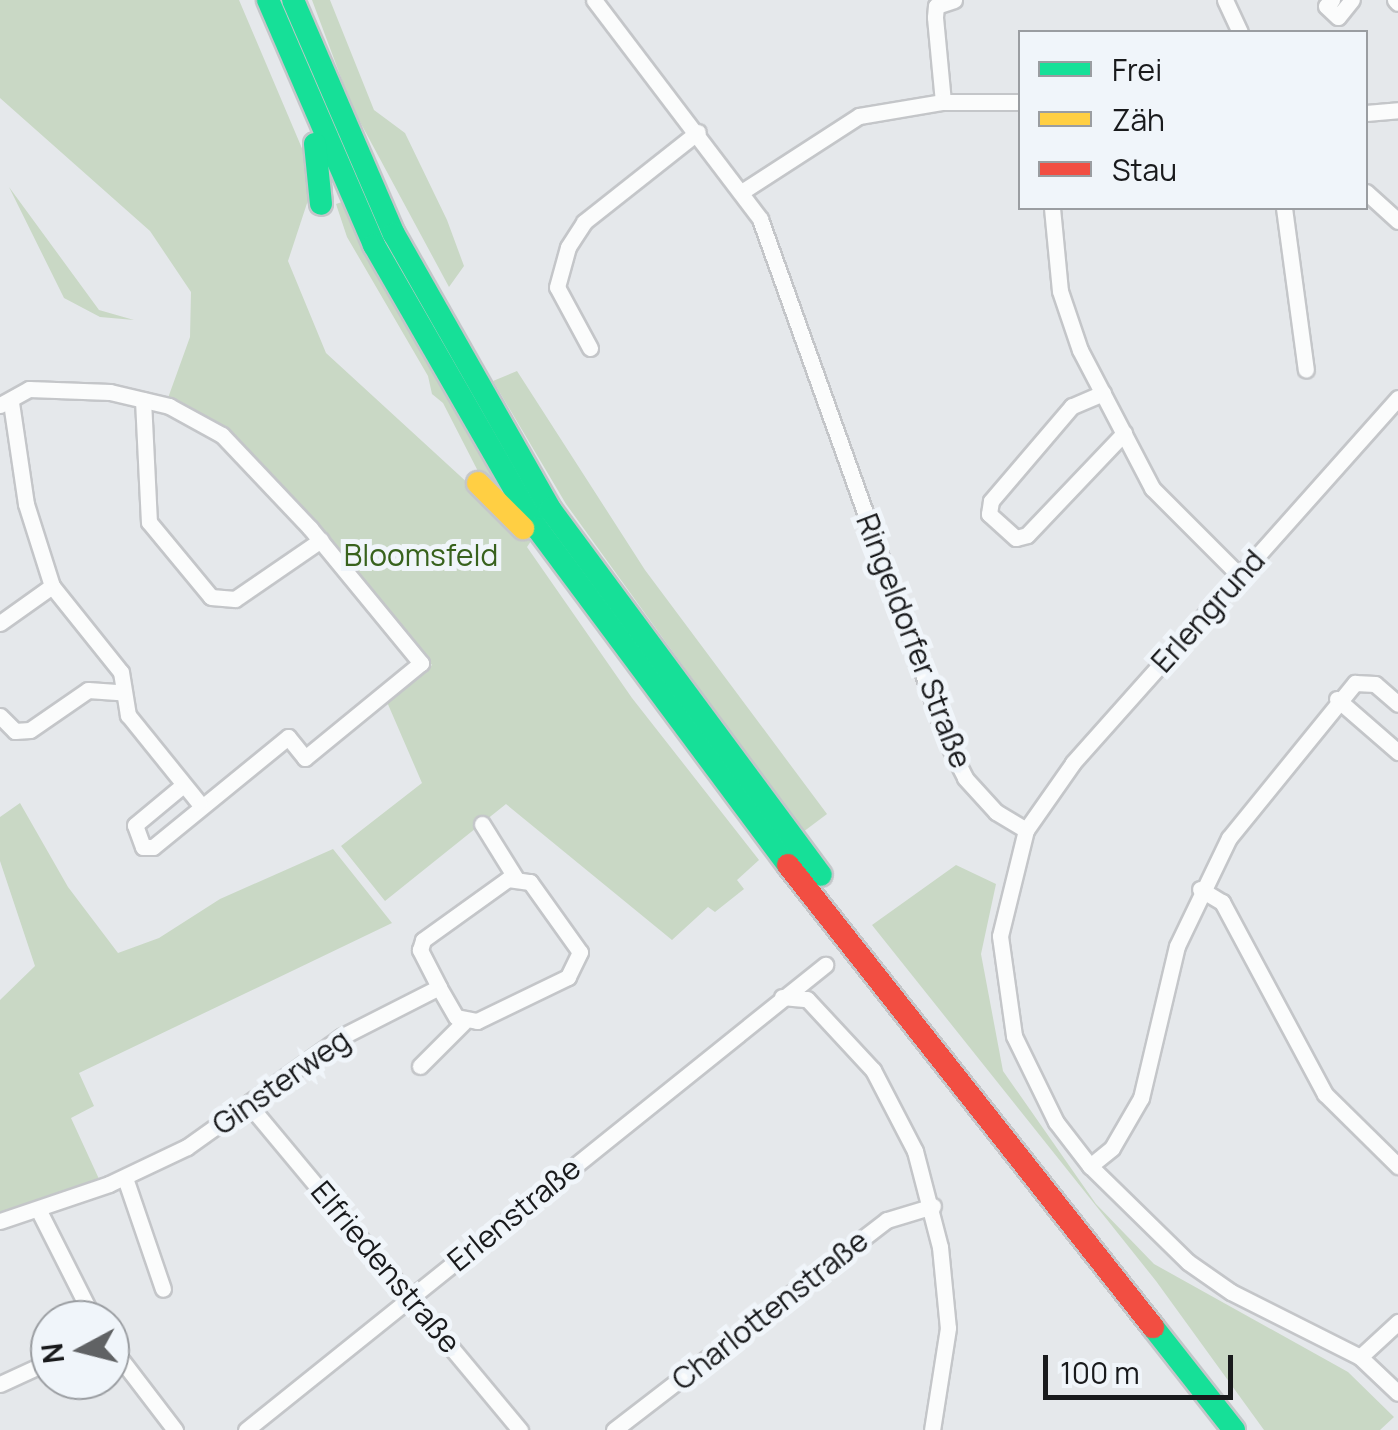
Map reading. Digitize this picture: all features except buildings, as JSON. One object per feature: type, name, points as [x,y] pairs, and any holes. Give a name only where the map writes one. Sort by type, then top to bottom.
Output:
[{"type":"highway","points":[[268,0],[297,75],[420,333],[555,554],[1251,1430]]},
{"type":"highway","points":[[293,0],[347,134],[442,325],[550,510],[668,693],[1234,1430]]},
{"type":"highway","points":[[297,75],[322,178],[321,204]]},
{"type":"highway","points":[[478,483],[555,554]]},
{"type":"street","name":"Ringeldorfer Straße","points":[[594,0],[742,191],[772,246],[948,744],[964,778],[996,812],[1026,830]]},
{"type":"street","points":[[943,102],[934,17],[936,6],[954,0]]},
{"type":"street","points":[[1225,0],[1239,30]]},
{"type":"street","points":[[1332,0],[1326,6],[1338,18],[1352,0]]},
{"type":"street","points":[[742,191],[859,116],[943,102],[1018,102]]},
{"type":"street","points":[[1368,113],[1398,110]]},
{"type":"street","points":[[590,348],[557,287],[568,247],[584,222],[698,132]]},
{"type":"street","points":[[1368,194],[1398,221]]},
{"type":"street","points":[[1052,210],[1069,323],[1103,393],[1176,518],[1240,576]]},
{"type":"street","points":[[1284,210],[1306,370]]},
{"type":"street","points":[[182,786],[135,825],[136,840],[152,847],[192,817],[199,804],[288,738],[305,758],[421,663],[320,540],[222,436],[169,406],[110,392],[28,389],[6,404],[52,586],[121,672],[120,692],[153,748],[199,804]]},
{"type":"street","points":[[1103,393],[1072,406],[991,500],[989,514],[1016,538],[1028,536],[1124,433]]},
{"type":"street","name":"Erlengrund","points":[[1026,830],[1073,763],[1398,398]]},
{"type":"street","points":[[142,400],[148,522],[211,597],[235,600],[320,540]]},
{"type":"street","points":[[0,466],[16,453]]},
{"type":"street","points":[[0,623],[52,586]]},
{"type":"street","points":[[1090,1166],[1112,1148],[1141,1098],[1178,946],[1200,890],[1238,825],[1337,699],[1364,681],[1398,704]]},
{"type":"street","points":[[0,716],[15,731],[30,730],[88,690],[120,692]]},
{"type":"street","points":[[1337,699],[1398,752]]},
{"type":"street","points":[[420,1066],[463,1023],[528,999],[578,964],[579,947],[530,882],[515,877],[482,824]]},
{"type":"street","points":[[1026,830],[1000,936],[1004,989],[1030,1077],[1090,1166],[1188,1262],[1232,1292],[1360,1357],[1398,1393]]},
{"type":"street","points":[[463,1023],[438,987],[420,950],[423,940],[515,877]]},
{"type":"street","points":[[1200,890],[1222,902],[1325,1094],[1398,1166]]},
{"type":"street","name":"Erlenstraße","points":[[246,1430],[825,965]]},
{"type":"street","name":"Ginsterweg","points":[[0,1221],[39,1212],[124,1178],[250,1106],[341,1037],[438,987]]},
{"type":"street","points":[[782,997],[807,998],[887,1093],[933,1206],[948,1328],[934,1430]]},
{"type":"street","name":"Elfriedenstraße","points":[[250,1106],[520,1430]]},
{"type":"street","points":[[124,1178],[163,1289]]},
{"type":"street","name":"Charlottenstraße","points":[[614,1430],[887,1220],[933,1206]]},
{"type":"street","points":[[39,1212],[84,1300]]},
{"type":"street","points":[[1360,1357],[1398,1322]]},
{"type":"street","points":[[0,1384],[30,1370]]},
{"type":"street","points":[[130,1371],[175,1430]]},
{"type":"green space","name":"Bloomsfeld","points":[[0,0],[239,0],[315,179],[288,261],[326,353],[531,541],[527,547],[632,698],[759,860],[737,880],[744,889],[715,912],[708,907],[672,940],[506,804],[385,901],[341,846],[422,783],[387,702],[432,665],[256,458],[223,429],[168,398],[190,337],[191,292],[150,231],[0,98]]},
{"type":"green space","points":[[312,0],[330,0],[374,110],[405,133],[447,220],[464,266],[449,287],[352,107]]},
{"type":"green space","points":[[9,187],[99,310],[134,320],[100,317],[64,298]]},
{"type":"green space","points":[[342,202],[388,295],[499,488],[483,481],[443,403],[432,394],[428,376],[347,237],[336,204]]},
{"type":"green space","points":[[517,371],[645,570],[827,814],[803,832],[566,504],[493,381]]},
{"type":"green space","points":[[20,803],[68,887],[118,953],[159,938],[220,899],[333,849],[392,923],[79,1073],[94,1106],[71,1118],[99,1179],[0,1212],[0,1000],[35,966],[0,861],[0,817]]},
{"type":"green space","points":[[956,865],[996,884],[981,954],[1003,1071],[1096,1204],[1154,1264],[1348,1372],[1394,1417],[1380,1430],[1264,1430],[1156,1281],[872,925]]},
{"type":"traffic: fast","points":[[268,0],[374,245],[537,528],[788,865]]},
{"type":"traffic: fast","points":[[293,0],[394,234],[550,509],[821,875]]},
{"type":"traffic: fast","points":[[315,144],[321,204]]},
{"type":"traffic: fast","points":[[1153,1327],[1234,1430]]},
{"type":"traffic: slow","points":[[478,483],[523,528]]},
{"type":"traffic: jam","points":[[788,865],[1153,1327]]}]
